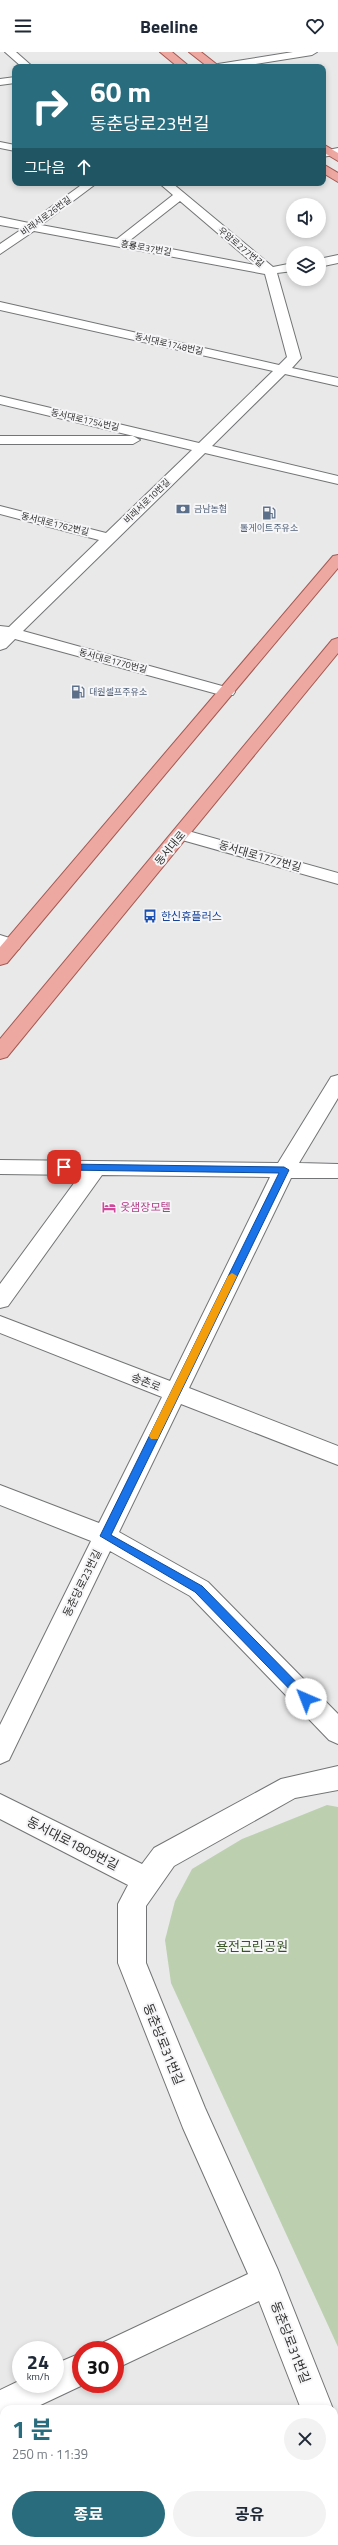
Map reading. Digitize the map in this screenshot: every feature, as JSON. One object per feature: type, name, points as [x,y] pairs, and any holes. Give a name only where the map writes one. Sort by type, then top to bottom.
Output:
[{"type":"main road","points":[[165,52],[182,64]]},
{"type":"main road","points":[[194,52],[211,64]]},
{"type":"main road","points":[[326,169],[338,179]]},
{"type":"main road","points":[[4,948],[227,692],[338,560]]},
{"type":"main road","name":"동서대로","points":[[0,1052],[338,642]]},
{"type":"street","points":[[10,52],[24,64]]},
{"type":"street","points":[[234,64],[286,54],[312,52]]},
{"type":"street","points":[[0,82],[12,80]]},
{"type":"street","points":[[0,145],[12,147]]},
{"type":"street","name":"비래서로26번길","points":[[0,250],[87,186]]},
{"type":"street","name":"우암로277번길","points":[[170,186],[270,271],[294,358]]},
{"type":"street","points":[[119,243],[180,195]]},
{"type":"street","name":"흥룡로37번길","points":[[0,221],[270,271],[286,268]]},
{"type":"street","points":[[326,262],[338,259]]},
{"type":"street","name":"동서대로1748번길","points":[[0,306],[338,382]]},
{"type":"street","name":"비래서로10번길","points":[[0,644],[6,631],[109,538],[294,358]]},
{"type":"street","name":"동서대로1754번길","points":[[0,400],[338,480]]},
{"type":"street","name":"동서대로1754번길","points":[[0,440],[170,440]]},
{"type":"street","name":"동서대로1762번길","points":[[0,510],[109,538]]},
{"type":"street","name":"동서대로1770번길","points":[[6,631],[227,692]]},
{"type":"street","name":"동서대로1777번길","points":[[181,834],[338,879]]},
{"type":"street","name":"동춘당로23번길","points":[[0,1752],[284,1170],[338,1082]]},
{"type":"street","points":[[0,1167],[338,1171]]},
{"type":"street","points":[[0,1300],[96,1168]]},
{"type":"street","name":"송촌로","points":[[0,1324],[338,1456]]},
{"type":"street","points":[[0,1495],[105,1536],[199,1589],[338,1732]]},
{"type":"street","name":"동춘당로31번길","points":[[315,2405],[267,2281],[194,2117],[132,1963],[132,1904],[146,1880],[164,1856],[290,1787],[338,1778]]},
{"type":"street","name":"동서대로1809번길","points":[[0,1806],[146,1880]]},
{"type":"street","points":[[124,2349],[267,2281]]},
{"type":"street","points":[[4,2405],[30,2393]]},
{"type":"green space","name":"용전근린공원","points":[[327,1805],[338,1807],[338,2347],[171,1983],[165,1940],[175,1901],[192,1869],[242,1839]]},
{"type":"slow traffic","points":[[154,1436],[232,1276]]},
{"type":"place","name":"금남농협","points":[[183,509]]},
{"type":"place","name":"톨게이트주유소","points":[[269,513]]},
{"type":"place","name":"대원셀프주유소","points":[[78,692]]},
{"type":"place","name":"한신휴플러스","points":[[150,916]]},
{"type":"place","name":"옷샘장모텔","points":[[109,1207]]},
{"type":"route","points":[[64,1167],[284,1170],[105,1536],[199,1589],[306,1699]]}]
